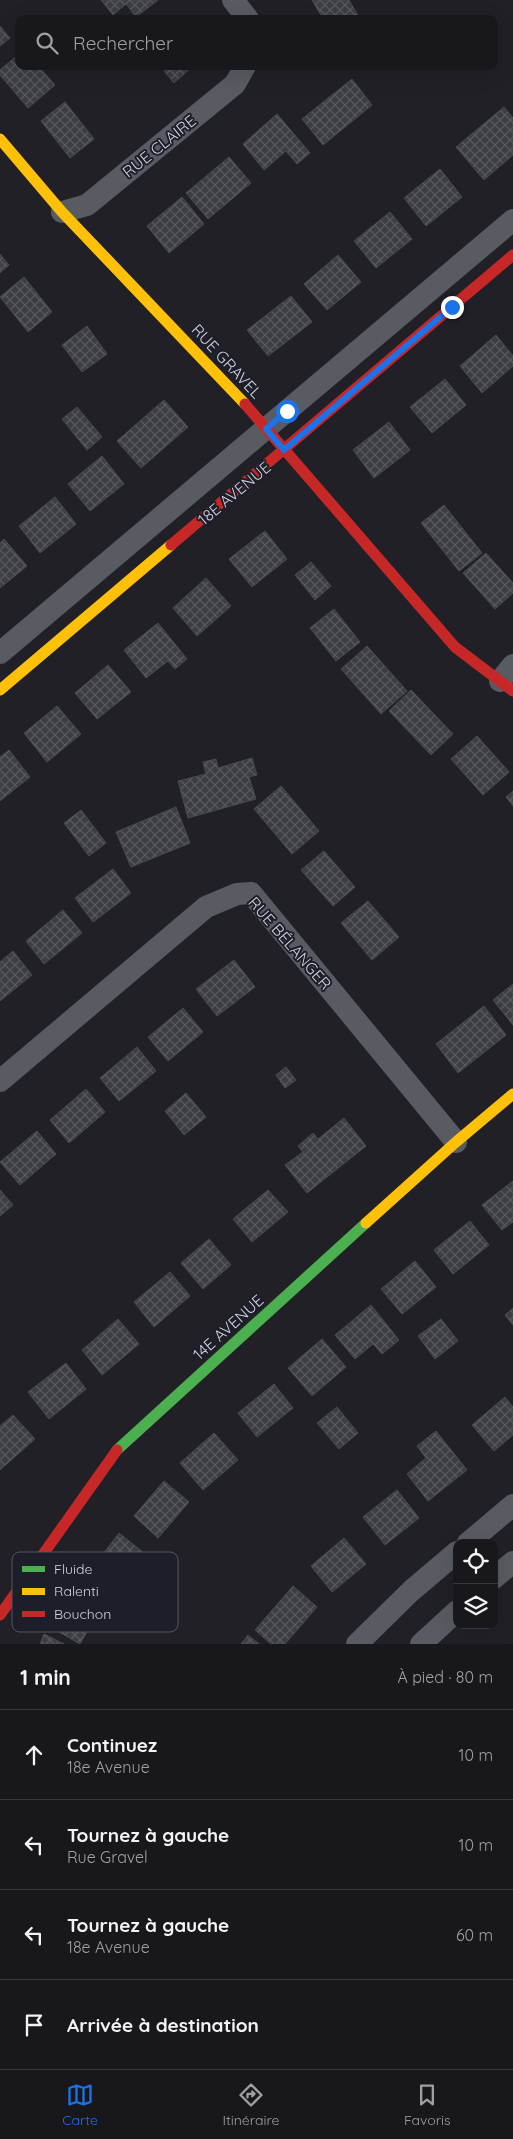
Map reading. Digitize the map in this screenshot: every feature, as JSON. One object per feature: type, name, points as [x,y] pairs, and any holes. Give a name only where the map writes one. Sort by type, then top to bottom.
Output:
[{"type":"street","points":[[232,0],[245,15]]},
{"type":"street","name":"RUE CLAIRE","points":[[62,212],[87,205],[235,84],[243,70]]},
{"type":"street","name":"RUE GRAVEL","points":[[0,139],[62,212],[266,429],[455,647],[509,679]]},
{"type":"street","name":"18E AVENUE","points":[[0,653],[513,220]]},
{"type":"street","name":"18E AVENUE","points":[[0,690],[513,256]]},
{"type":"street","name":"RUE BÉLANGER","points":[[0,1081],[206,907],[237,894],[251,893],[456,1142]]},
{"type":"street","name":"14E AVENUE","points":[[45,1552],[120,1446],[456,1142],[513,1094]]},
{"type":"street","points":[[473,1539],[513,1505]]},
{"type":"street","points":[[357,1644],[411,1591],[453,1555]]},
{"type":"street","points":[[498,1575],[513,1562]]},
{"type":"street","name":"14E AVENUE","points":[[0,1615],[12,1598]]},
{"type":"street","points":[[421,1644],[453,1615]]},
{"type":"building","points":[[101,0],[158,0],[139,15],[134,15],[126,4],[113,15]]},
{"type":"building","points":[[312,0],[349,0],[358,15],[321,15]]},
{"type":"building","points":[[0,26],[10,38],[0,46]]},
{"type":"building","points":[[15,57],[15,70],[42,70],[55,85],[28,108],[0,75],[0,70]]},
{"type":"building","points":[[165,70],[189,70],[174,83]]},
{"type":"building","points":[[352,79],[372,105],[323,145],[302,119]]},
{"type":"building","points":[[65,102],[94,139],[70,158],[41,121]]},
{"type":"building","points":[[504,107],[513,118],[513,155],[484,180],[456,147]]},
{"type":"building","points":[[277,114],[310,153],[297,164],[286,151],[264,170],[243,144]]},
{"type":"building","points":[[229,157],[251,183],[208,219],[186,193]]},
{"type":"building","points":[[440,169],[462,197],[426,226],[404,198]]},
{"type":"building","points":[[182,197],[204,224],[169,253],[147,226]]},
{"type":"building","points":[[390,212],[412,239],[376,268],[354,241]]},
{"type":"building","points":[[0,254],[9,265],[0,273]]},
{"type":"building","points":[[338,255],[361,282],[327,310],[304,284]]},
{"type":"building","points":[[24,277],[52,312],[28,332],[0,297]]},
{"type":"building","points":[[291,296],[312,322],[268,356],[247,330]]},
{"type":"building","points":[[87,326],[107,354],[82,372],[62,345]]},
{"type":"building","points":[[496,335],[513,356],[513,366],[482,393],[460,366]]},
{"type":"building","points":[[445,379],[466,405],[432,433],[410,407]]},
{"type":"building","points":[[164,400],[188,427],[141,468],[117,441]]},
{"type":"building","points":[[77,407],[102,437],[87,450],[62,419]]},
{"type":"building","points":[[389,422],[410,450],[374,478],[353,450]]},
{"type":"building","points":[[102,456],[124,484],[90,511],[68,484]]},
{"type":"building","points":[[55,497],[76,524],[40,553],[19,526]]},
{"type":"building","points":[[444,505],[482,553],[459,571],[421,523]]},
{"type":"building","points":[[265,531],[287,559],[252,587],[229,559]]},
{"type":"building","points":[[4,539],[27,566],[0,588],[0,543]]},
{"type":"building","points":[[486,553],[513,583],[513,593],[495,609],[463,573]]},
{"type":"building","points":[[311,562],[331,586],[315,600],[295,575]]},
{"type":"building","points":[[206,578],[231,606],[197,636],[173,608]]},
{"type":"building","points":[[334,609],[360,642],[336,661],[310,628]]},
{"type":"building","points":[[158,623],[187,659],[175,669],[168,661],[146,678],[124,650]]},
{"type":"building","points":[[367,646],[407,691],[381,714],[341,669]]},
{"type":"building","points":[[108,665],[131,692],[97,719],[75,693]]},
{"type":"building","points":[[411,690],[453,734],[431,755],[389,711]]},
{"type":"building","points":[[57,706],[81,734],[47,762],[24,733]]},
{"type":"building","points":[[477,736],[509,772],[483,795],[451,759]]},
{"type":"building","points":[[9,750],[30,777],[0,801],[0,757]]},
{"type":"building","points":[[252,758],[257,775],[249,777],[256,799],[188,818],[178,781],[206,774],[203,762],[216,759],[218,768]]},
{"type":"building","points":[[281,786],[319,831],[292,854],[254,809]]},
{"type":"building","points":[[513,791],[513,806],[506,797]]},
{"type":"building","points":[[176,807],[190,843],[131,867],[116,832]]},
{"type":"building","points":[[81,810],[106,843],[89,856],[64,823]]},
{"type":"building","points":[[324,851],[355,887],[333,906],[301,870]]},
{"type":"building","points":[[113,869],[131,893],[93,922],[75,898]]},
{"type":"building","points":[[368,901],[399,937],[372,960],[341,923]]},
{"type":"building","points":[[63,910],[82,933],[44,964],[26,941]]},
{"type":"building","points":[[13,951],[32,975],[0,1001],[0,962]]},
{"type":"building","points":[[234,960],[255,987],[217,1016],[196,989]]},
{"type":"building","points":[[513,984],[513,1025],[493,1000]]},
{"type":"building","points":[[484,1006],[506,1035],[458,1073],[436,1044]]},
{"type":"building","points":[[183,1008],[203,1032],[168,1061],[148,1037]]},
{"type":"building","points":[[137,1047],[156,1071],[119,1101],[100,1078]]},
{"type":"building","points":[[286,1067],[296,1080],[285,1088],[276,1075]]},
{"type":"building","points":[[86,1089],[105,1112],[69,1143],[50,1120]]},
{"type":"building","points":[[186,1093],[206,1117],[184,1135],[165,1111]]},
{"type":"building","points":[[344,1118],[366,1146],[307,1193],[285,1165],[303,1152],[298,1146],[313,1133],[318,1139]]},
{"type":"building","points":[[37,1131],[56,1154],[20,1185],[0,1162]]},
{"type":"building","points":[[513,1181],[513,1222],[502,1230],[482,1205]]},
{"type":"building","points":[[0,1190],[13,1205],[0,1216]]},
{"type":"building","points":[[268,1190],[288,1212],[252,1242],[233,1219]]},
{"type":"building","points":[[470,1221],[489,1245],[453,1274],[434,1250]]},
{"type":"building","points":[[209,1239],[231,1265],[203,1289],[181,1263]]},
{"type":"building","points":[[415,1261],[436,1287],[402,1314],[381,1289]]},
{"type":"building","points":[[170,1272],[190,1296],[154,1327],[134,1302]]},
{"type":"building","points":[[371,1305],[399,1340],[382,1354],[373,1344],[355,1359],[335,1335]]},
{"type":"building","points":[[513,1308],[513,1325],[505,1315]]},
{"type":"building","points":[[118,1319],[139,1344],[102,1375],[82,1350]]},
{"type":"building","points":[[441,1319],[458,1341],[435,1359],[418,1336]]},
{"type":"building","points":[[322,1339],[346,1367],[312,1396],[288,1368]]},
{"type":"building","points":[[66,1363],[86,1389],[49,1419],[28,1392]]},
{"type":"building","points":[[274,1384],[293,1408],[257,1437],[238,1413]]},
{"type":"building","points":[[505,1397],[513,1407],[513,1435],[494,1451],[472,1425]]},
{"type":"building","points":[[337,1407],[358,1433],[339,1449],[317,1423]]},
{"type":"building","points":[[13,1415],[35,1439],[0,1470],[0,1426]]},
{"type":"building","points":[[436,1431],[467,1470],[428,1501],[407,1474],[426,1458],[417,1446]]},
{"type":"building","points":[[214,1433],[238,1460],[203,1490],[180,1463]]},
{"type":"building","points":[[164,1481],[189,1502],[158,1538],[134,1516]]},
{"type":"building","points":[[397,1490],[419,1518],[385,1545],[363,1517]]},
{"type":"building","points":[[119,1533],[143,1552],[104,1552]]},
{"type":"building","points":[[344,1538],[366,1564],[332,1592],[311,1566]]},
{"type":"building","points":[[293,1586],[317,1607],[285,1644],[271,1644],[255,1630]]},
{"type":"building","points":[[59,1632],[87,1632],[80,1644]]},
{"type":"building","points":[[44,1634],[64,1644],[40,1644]]},
{"type":"building","points":[[248,1635],[259,1644],[241,1644]]},
{"type":"traffic: fast","points":[[117,1450],[366,1223]]},
{"type":"traffic: slow","points":[[0,139],[62,212],[245,404]]},
{"type":"traffic: slow","points":[[0,690],[171,545]]},
{"type":"traffic: slow","points":[[366,1223],[456,1142],[513,1094]]},
{"type":"traffic: jam","points":[[171,545],[513,255]]},
{"type":"traffic: jam","points":[[245,404],[455,647],[513,691]]},
{"type":"traffic: jam","points":[[45,1552],[117,1450]]},
{"type":"traffic: jam","points":[[0,1615],[12,1598]]},
{"type":"route","points":[[287,411],[266,429],[284,450],[452,307]]}]
